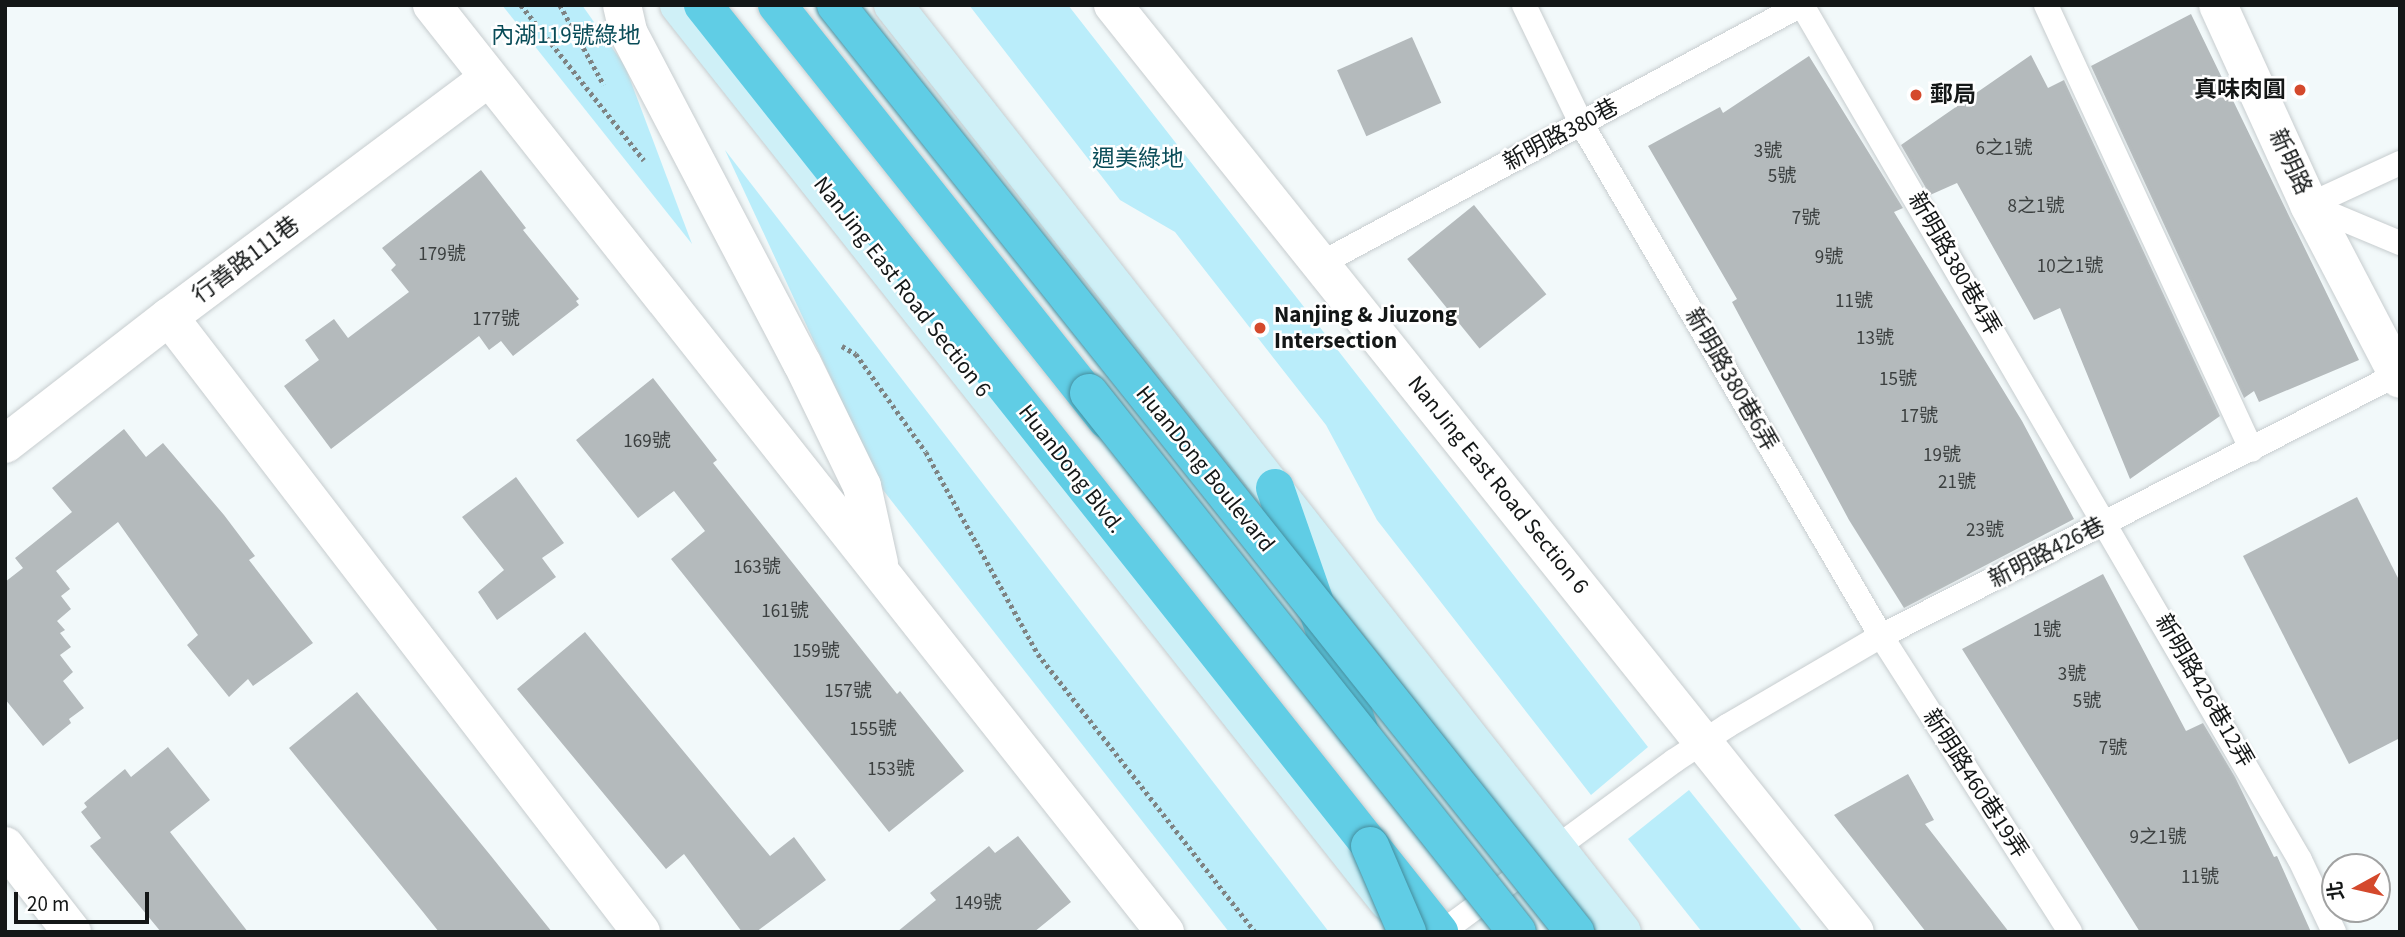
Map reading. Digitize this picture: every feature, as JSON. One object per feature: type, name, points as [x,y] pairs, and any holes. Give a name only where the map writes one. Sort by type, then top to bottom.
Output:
[{"type":"highway","name":"HuanDong Blvd.","points":[[703,5],[1440,932]]},
{"type":"highway","points":[[777,5],[1515,932]]},
{"type":"highway","name":"HuanDong Boulevard","points":[[836,5],[1575,932]]},
{"type":"highway","points":[[995,205],[1089,393],[1515,932]]},
{"type":"highway","points":[[1275,488],[1363,741]]},
{"type":"highway","points":[[1370,846],[1410,932]]},
{"type":"main road","name":"NanJing East Road Section 6","points":[[679,5],[1410,932]]},
{"type":"main road","points":[[894,5],[1622,932]]},
{"type":"street","points":[[432,5],[1165,932]]},
{"type":"street","points":[[622,5],[628,32],[802,363],[862,486],[882,574]]},
{"type":"street","name":"NanJing East Road Section 6","points":[[1113,5],[1855,932]]},
{"type":"street","name":"新明路","points":[[2218,5],[2309,205],[2399,377]]},
{"type":"street","name":"行善路111巷","points":[[5,444],[169,317],[489,79]]},
{"type":"street","points":[[169,317],[641,932]]},
{"type":"street","points":[[5,846],[72,932]]},
{"type":"lane","name":"新明路380巷6弄","points":[[1524,5],[1581,123],[1881,636]]},
{"type":"lane","name":"新明路380巷","points":[[1320,264],[1801,5]]},
{"type":"lane","name":"新明路380巷4弄","points":[[1801,5],[2106,523]]},
{"type":"lane","points":[[2046,5],[2252,450]]},
{"type":"lane","points":[[2309,205],[2400,163]]},
{"type":"lane","name":"新明路","points":[[2309,205],[2400,243]]},
{"type":"lane","name":"新明路426巷","points":[[1440,932],[1703,741],[1881,636],[2399,377]]},
{"type":"lane","name":"新明路426巷12弄","points":[[2106,523],[2301,860],[2334,932]]},
{"type":"lane","name":"新明路460巷19弄","points":[[1881,636],[2070,932]]},
{"type":"path","points":[[521,5],[646,163]]},
{"type":"path","points":[[838,343],[856,354],[926,452],[1038,654],[1255,932]]},
{"type":"green space","name":"內湖119號綠地","points":[[502,5],[582,5],[625,66],[692,244]]},
{"type":"green space","name":"週美綠地","points":[[969,5],[1068,5],[1648,747],[1591,795],[1377,520],[1326,425],[1175,232],[1120,200]]},
{"type":"green space","points":[[725,150],[1329,932],[1229,932],[883,490]]},
{"type":"green space","points":[[1689,790],[1803,932],[1702,932],[1628,839]]},
{"type":"building","points":[[2191,14],[2359,360],[2259,402],[2254,391],[2244,398],[2091,66]]},
{"type":"building","points":[[1412,37],[1441,103],[1366,136],[1337,70]]},
{"type":"building","points":[[2031,55],[2048,88],[2064,80],[2220,416],[2130,479],[2060,308],[2034,320],[1957,183],[1930,195],[1901,145]]},
{"type":"building","points":[[1809,56],[1903,208],[1894,212],[2022,421],[2074,519],[1904,608],[1849,520],[1732,302],[1737,299],[1648,146],[1720,107],[1723,113]]},
{"type":"building","points":[[481,170],[526,228],[523,230],[579,299],[576,301],[579,305],[513,356],[501,341],[489,350],[479,336],[331,449],[284,386],[319,360],[305,340],[334,319],[348,338],[409,292],[391,270],[396,265],[382,248]]},
{"type":"building","points":[[1474,205],[1546,294],[1480,348],[1407,259]]},
{"type":"building","points":[[653,378],[717,460],[713,463],[897,694],[900,691],[964,771],[889,832],[671,559],[705,531],[674,491],[638,518],[576,440]]},
{"type":"building","points":[[124,429],[146,457],[163,443],[255,556],[249,560],[313,643],[253,686],[248,679],[229,697],[187,645],[198,635],[118,522],[56,571],[70,589],[61,596],[71,609],[57,621],[65,630],[60,633],[71,647],[60,655],[73,672],[63,681],[84,708],[69,719],[71,723],[43,746],[5,699],[5,582],[23,568],[15,558],[72,512],[52,488]]},
{"type":"building","points":[[516,477],[564,543],[542,558],[556,577],[497,620],[478,592],[504,570],[462,517]]},
{"type":"building","points":[[2357,497],[2400,582],[2400,738],[2349,764],[2243,556]]},
{"type":"building","points":[[2103,574],[2186,731],[2203,723],[2235,777],[2274,857],[2277,856],[2311,932],[2140,932],[1962,649]]},
{"type":"building","points":[[585,632],[770,856],[794,837],[826,880],[756,932],[742,932],[684,854],[666,869],[517,689]]},
{"type":"building","points":[[357,692],[552,932],[439,932],[289,748]]},
{"type":"building","points":[[168,747],[210,800],[170,832],[248,932],[161,932],[90,846],[101,838],[81,812],[87,807],[84,803],[125,769],[131,777]]},
{"type":"building","points":[[1908,774],[1934,820],[1925,824],[2009,932],[1926,932],[1834,815]]},
{"type":"building","points":[[1018,836],[1071,902],[1034,932],[897,932],[936,900],[930,893],[989,846],[995,853]]},
{"type":"place","name":"真味肉圓","points":[[2300,90]]},
{"type":"place","name":"郵局","points":[[1916,95]]},
{"type":"place","name":"Nanjing & Jiuzong Intersection","points":[[1260,328]]}]
